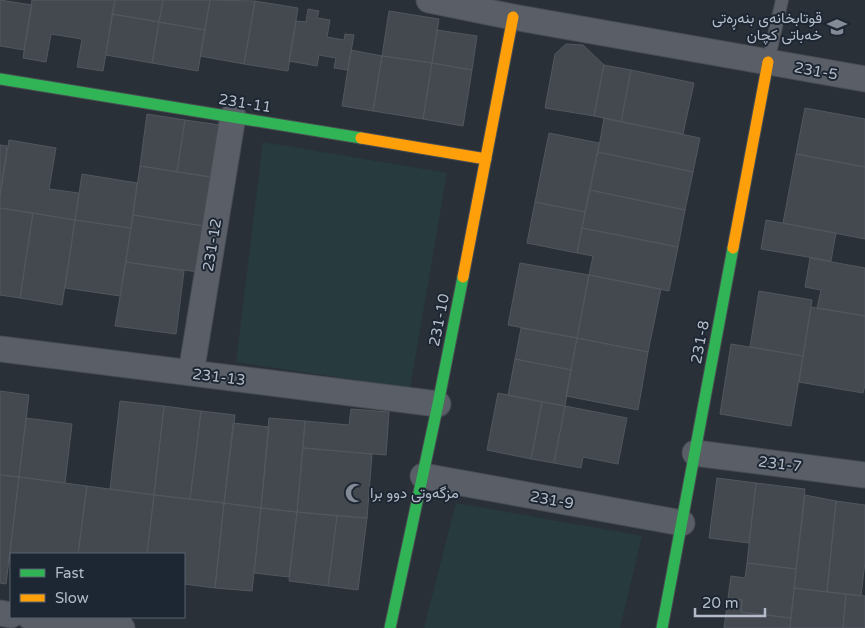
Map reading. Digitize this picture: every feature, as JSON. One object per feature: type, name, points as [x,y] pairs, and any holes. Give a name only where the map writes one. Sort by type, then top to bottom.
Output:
[{"type":"street","name":"231-5","points":[[429,0],[513,17],[865,79]]},
{"type":"street","name":"231-10","points":[[390,628],[438,404],[513,17]]},
{"type":"street","name":"231-8","points":[[662,628],[768,62]]},
{"type":"street","name":"231-11","points":[[0,79],[486,159]]},
{"type":"street","name":"231-12","points":[[191,373],[233,116]]},
{"type":"street","name":"231-13","points":[[0,349],[438,404]]},
{"type":"street","name":"231-7","points":[[695,453],[865,475]]},
{"type":"street","name":"231-9","points":[[423,476],[682,524]]},
{"type":"street","points":[[38,618],[122,628]]},
{"type":"lane","points":[[768,62],[782,0]]},
{"type":"green space","points":[[263,142],[447,173],[410,388],[236,362]]},
{"type":"green space","points":[[456,503],[642,536],[620,628],[424,628]]},
{"type":"building","points":[[0,0],[32,5],[24,50],[0,46]]},
{"type":"building","points":[[32,0],[115,0],[103,71],[77,67],[82,39],[51,34],[46,62],[23,58]]},
{"type":"building","points":[[115,0],[163,0],[159,22],[112,14]]},
{"type":"building","points":[[163,0],[210,0],[205,30],[159,22]]},
{"type":"building","points":[[210,0],[255,1],[244,64],[200,56]]},
{"type":"building","points":[[255,1],[298,8],[288,71],[244,64]]},
{"type":"building","points":[[308,9],[319,11],[317,18],[330,20],[327,37],[344,40],[345,34],[354,35],[348,70],[334,68],[336,58],[319,55],[317,66],[289,61],[296,21],[306,22]]},
{"type":"building","points":[[389,11],[439,19],[432,63],[382,56]]},
{"type":"building","points":[[112,14],[159,22],[152,63],[106,55]]},
{"type":"building","points":[[159,22],[205,30],[198,71],[152,63]]},
{"type":"building","points":[[437,30],[477,36],[472,70],[432,63]]},
{"type":"building","points":[[566,44],[583,45],[604,65],[594,116],[545,108],[555,54]]},
{"type":"building","points":[[351,50],[382,56],[373,111],[342,106]]},
{"type":"building","points":[[382,56],[432,63],[423,119],[373,111]]},
{"type":"building","points":[[432,63],[472,70],[463,126],[423,119]]},
{"type":"building","points":[[604,65],[631,70],[621,122],[594,116]]},
{"type":"building","points":[[631,70],[694,83],[683,134],[621,122]]},
{"type":"building","points":[[805,108],[865,119],[865,167],[796,154]]},
{"type":"building","points":[[147,114],[185,120],[177,172],[140,166]]},
{"type":"building","points":[[604,118],[700,138],[693,172],[598,152]]},
{"type":"building","points":[[185,120],[220,125],[211,177],[177,172]]},
{"type":"building","points":[[549,133],[599,143],[585,212],[535,202]]},
{"type":"building","points":[[9,140],[56,148],[49,189],[79,193],[75,220],[0,208],[0,196]]},
{"type":"building","points":[[0,145],[7,146],[0,196]]},
{"type":"building","points":[[598,152],[693,172],[685,210],[590,190]]},
{"type":"building","points":[[796,154],[865,167],[865,239],[783,223]]},
{"type":"building","points":[[140,166],[211,177],[204,226],[133,215]]},
{"type":"building","points":[[82,174],[137,183],[131,228],[75,220]]},
{"type":"building","points":[[590,190],[685,210],[678,247],[582,228]]},
{"type":"building","points":[[535,202],[585,212],[577,253],[527,243]]},
{"type":"building","points":[[0,208],[33,213],[20,298],[0,295]]},
{"type":"building","points":[[33,213],[75,220],[62,305],[20,298]]},
{"type":"building","points":[[133,215],[204,226],[198,272],[126,262]]},
{"type":"building","points":[[75,220],[131,228],[120,296],[65,288]]},
{"type":"building","points":[[766,220],[836,233],[831,261],[761,249]]},
{"type":"building","points":[[582,228],[678,247],[669,291],[589,275],[593,256],[577,253]]},
{"type":"building","points":[[810,258],[865,268],[865,316],[817,308],[821,290],[805,287]]},
{"type":"building","points":[[126,262],[184,271],[176,334],[115,326]]},
{"type":"building","points":[[520,263],[589,275],[577,338],[508,325]]},
{"type":"building","points":[[589,275],[661,289],[648,352],[577,338]]},
{"type":"building","points":[[759,291],[812,300],[803,356],[750,347]]},
{"type":"building","points":[[811,307],[865,316],[865,385],[863,393],[799,382]]},
{"type":"building","points":[[521,328],[577,338],[571,370],[515,359]]},
{"type":"building","points":[[577,338],[648,352],[638,410],[566,396]]},
{"type":"building","points":[[731,344],[803,356],[791,426],[720,414]]},
{"type":"building","points":[[515,359],[571,370],[565,406],[508,395]]},
{"type":"building","points":[[0,391],[29,395],[19,477],[0,475]]},
{"type":"building","points":[[498,393],[542,402],[531,459],[487,450]]},
{"type":"building","points":[[120,401],[164,406],[154,495],[110,489]]},
{"type":"building","points":[[542,402],[565,406],[554,463],[531,459]]},
{"type":"building","points":[[164,406],[201,411],[190,499],[154,495]]},
{"type":"building","points":[[565,406],[627,418],[618,464],[583,457],[581,468],[554,463]]},
{"type":"building","points":[[351,409],[389,412],[386,455],[303,448],[305,421],[349,425]]},
{"type":"building","points":[[201,411],[235,415],[224,503],[190,499]]},
{"type":"building","points":[[26,418],[72,424],[65,483],[19,477]]},
{"type":"building","points":[[269,418],[305,421],[297,512],[261,508]]},
{"type":"building","points":[[233,423],[269,427],[261,508],[224,503]]},
{"type":"building","points":[[303,448],[372,454],[367,518],[297,512]]},
{"type":"building","points":[[0,475],[19,477],[6,584],[0,583]]},
{"type":"building","points":[[19,477],[87,486],[78,553],[10,553],[9,561]]},
{"type":"building","points":[[717,478],[756,483],[749,543],[709,538]]},
{"type":"building","points":[[756,483],[805,489],[796,569],[747,563]]},
{"type":"building","points":[[87,486],[154,495],[147,553],[78,553]]},
{"type":"building","points":[[154,495],[224,503],[215,588],[185,584],[185,553],[147,553]]},
{"type":"building","points":[[805,495],[836,501],[827,592],[794,588]]},
{"type":"building","points":[[836,501],[865,505],[865,562],[861,596],[827,592]]},
{"type":"building","points":[[224,503],[261,508],[252,591],[215,588]]},
{"type":"building","points":[[261,508],[297,512],[289,577],[254,573]]},
{"type":"building","points":[[297,512],[337,516],[328,586],[289,581]]},
{"type":"building","points":[[337,516],[367,518],[358,590],[328,586]]},
{"type":"building","points":[[747,563],[796,569],[791,618],[741,612],[742,600],[728,598],[731,576],[745,578]]},
{"type":"building","points":[[794,588],[846,594],[843,628],[790,628]]},
{"type":"building","points":[[846,594],[865,596],[865,628],[843,628]]},
{"type":"building","points":[[728,598],[742,600],[741,612],[791,618],[790,628],[724,628]]},
{"type":"traffic: fast","points":[[0,79],[361,138]]},
{"type":"traffic: fast","points":[[662,628],[733,248]]},
{"type":"traffic: fast","points":[[390,628],[463,277]]},
{"type":"traffic: slow","points":[[463,277],[513,17]]},
{"type":"traffic: slow","points":[[733,248],[768,62]]},
{"type":"traffic: slow","points":[[361,138],[486,159]]},
{"type":"place","name":"قوتابخانەی بنەڕەتی خەباتی کچان","points":[[837,27]]},
{"type":"place","name":"مزگەوتی دوو برا","points":[[355,493]]}]
